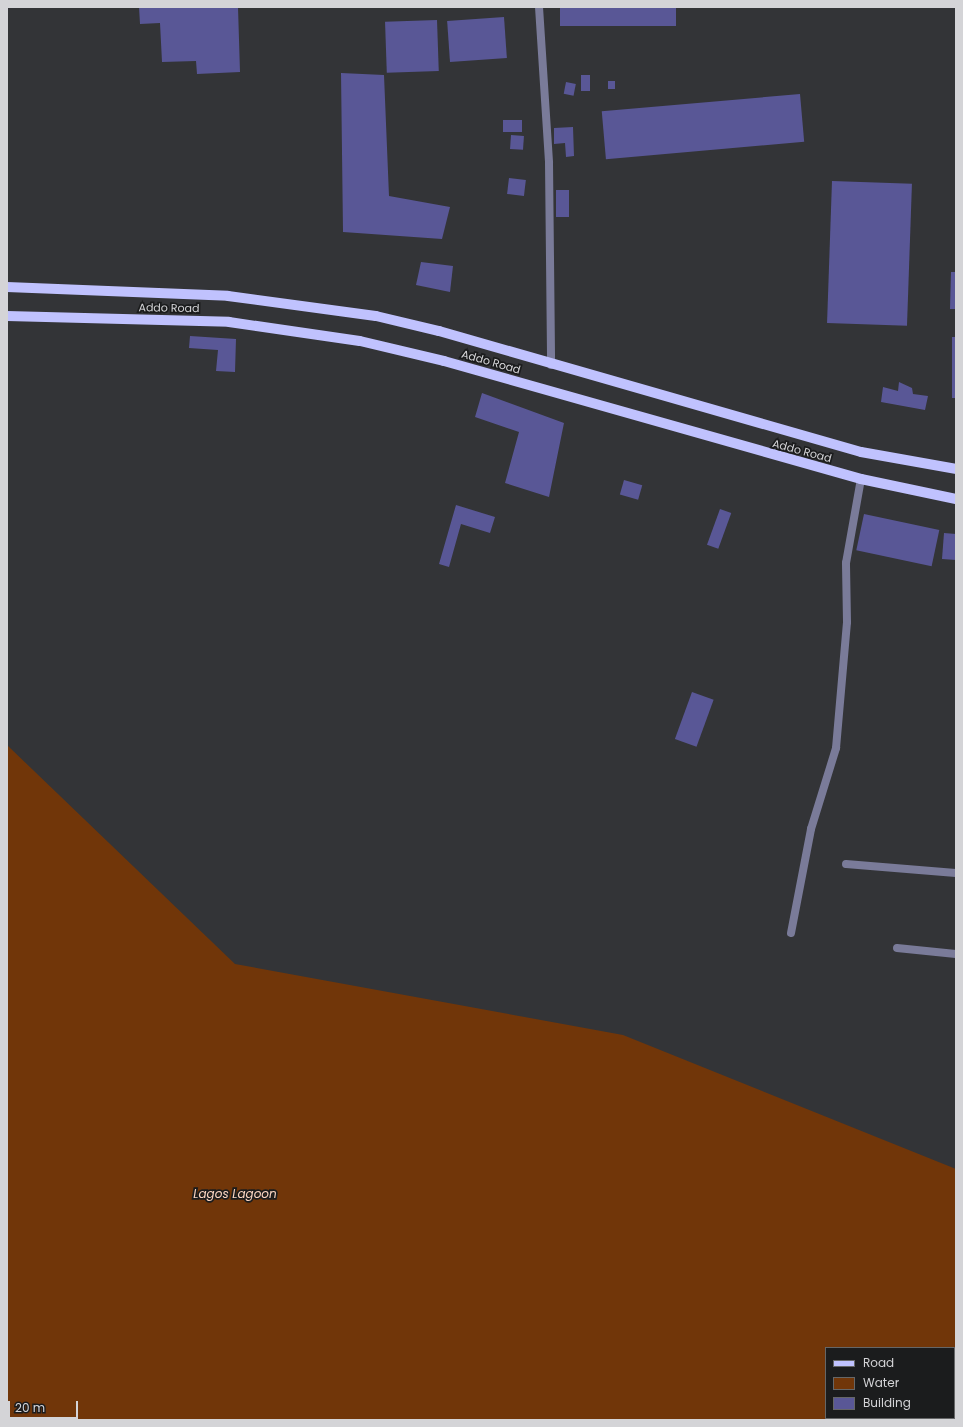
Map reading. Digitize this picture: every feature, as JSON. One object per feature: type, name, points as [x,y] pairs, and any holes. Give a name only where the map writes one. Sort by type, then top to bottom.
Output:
[{"type":"main road","name":"Addo Road","points":[[7,287],[80,288],[291,302],[439,331],[551,365],[861,452],[956,469]]},
{"type":"main road","name":"Addo Road","points":[[7,316],[229,322],[360,341],[444,361],[861,480],[956,499]]},
{"type":"street","points":[[539,7],[549,163],[551,365]]},
{"type":"street","points":[[791,933],[811,829],[836,748],[847,622],[846,563],[861,480]]},
{"type":"street","points":[[846,864],[956,873]]},
{"type":"street","points":[[897,948],[956,954]]},
{"type":"water","name":"Lagos Lagoon","points":[[7,745],[235,964],[623,1035],[956,1169],[956,1420],[7,1420]]},
{"type":"building","points":[[139,7],[238,7],[240,72],[197,74],[196,61],[162,62],[160,23],[140,24]]},
{"type":"building","points":[[560,7],[676,7],[676,26],[560,26]]},
{"type":"building","points":[[504,17],[507,58],[450,62],[447,21]]},
{"type":"building","points":[[437,20],[439,71],[387,73],[385,22]]},
{"type":"building","points":[[341,73],[384,75],[389,196],[450,207],[442,239],[343,232]]},
{"type":"building","points":[[581,75],[590,75],[590,91],[581,91]]},
{"type":"building","points":[[608,81],[615,81],[615,89],[608,89]]},
{"type":"building","points":[[566,82],[576,84],[574,96],[564,94]]},
{"type":"building","points":[[800,94],[804,142],[606,159],[602,111]]},
{"type":"building","points":[[503,120],[522,120],[522,132],[503,132]]},
{"type":"building","points":[[573,127],[574,156],[566,157],[565,143],[554,144],[554,128]]},
{"type":"building","points":[[511,135],[524,136],[523,150],[510,149]]},
{"type":"building","points":[[509,178],[526,180],[524,196],[507,194]]},
{"type":"building","points":[[832,181],[912,184],[907,326],[827,323]]},
{"type":"building","points":[[556,190],[569,190],[569,217],[556,217]]},
{"type":"building","points":[[421,262],[453,266],[450,292],[416,285]]},
{"type":"building","points":[[951,272],[956,272],[956,309],[950,309]]},
{"type":"building","points":[[190,336],[236,339],[235,372],[216,371],[218,350],[189,348]]},
{"type":"building","points":[[952,337],[956,337],[956,398],[952,398]]},
{"type":"building","points":[[899,382],[912,388],[913,394],[928,396],[925,410],[881,402],[883,387],[898,391]]},
{"type":"building","points":[[482,393],[564,423],[549,497],[505,483],[519,432],[475,417]]},
{"type":"building","points":[[624,480],[642,485],[638,500],[620,494]]},
{"type":"building","points":[[456,505],[495,517],[490,533],[461,524],[449,567],[439,564]]},
{"type":"building","points":[[720,509],[731,513],[718,549],[707,545]]},
{"type":"building","points":[[864,514],[939,530],[932,566],[856,550]]},
{"type":"building","points":[[944,533],[956,534],[956,560],[942,559]]},
{"type":"building","points":[[692,692],[714,700],[697,747],[675,739]]}]
